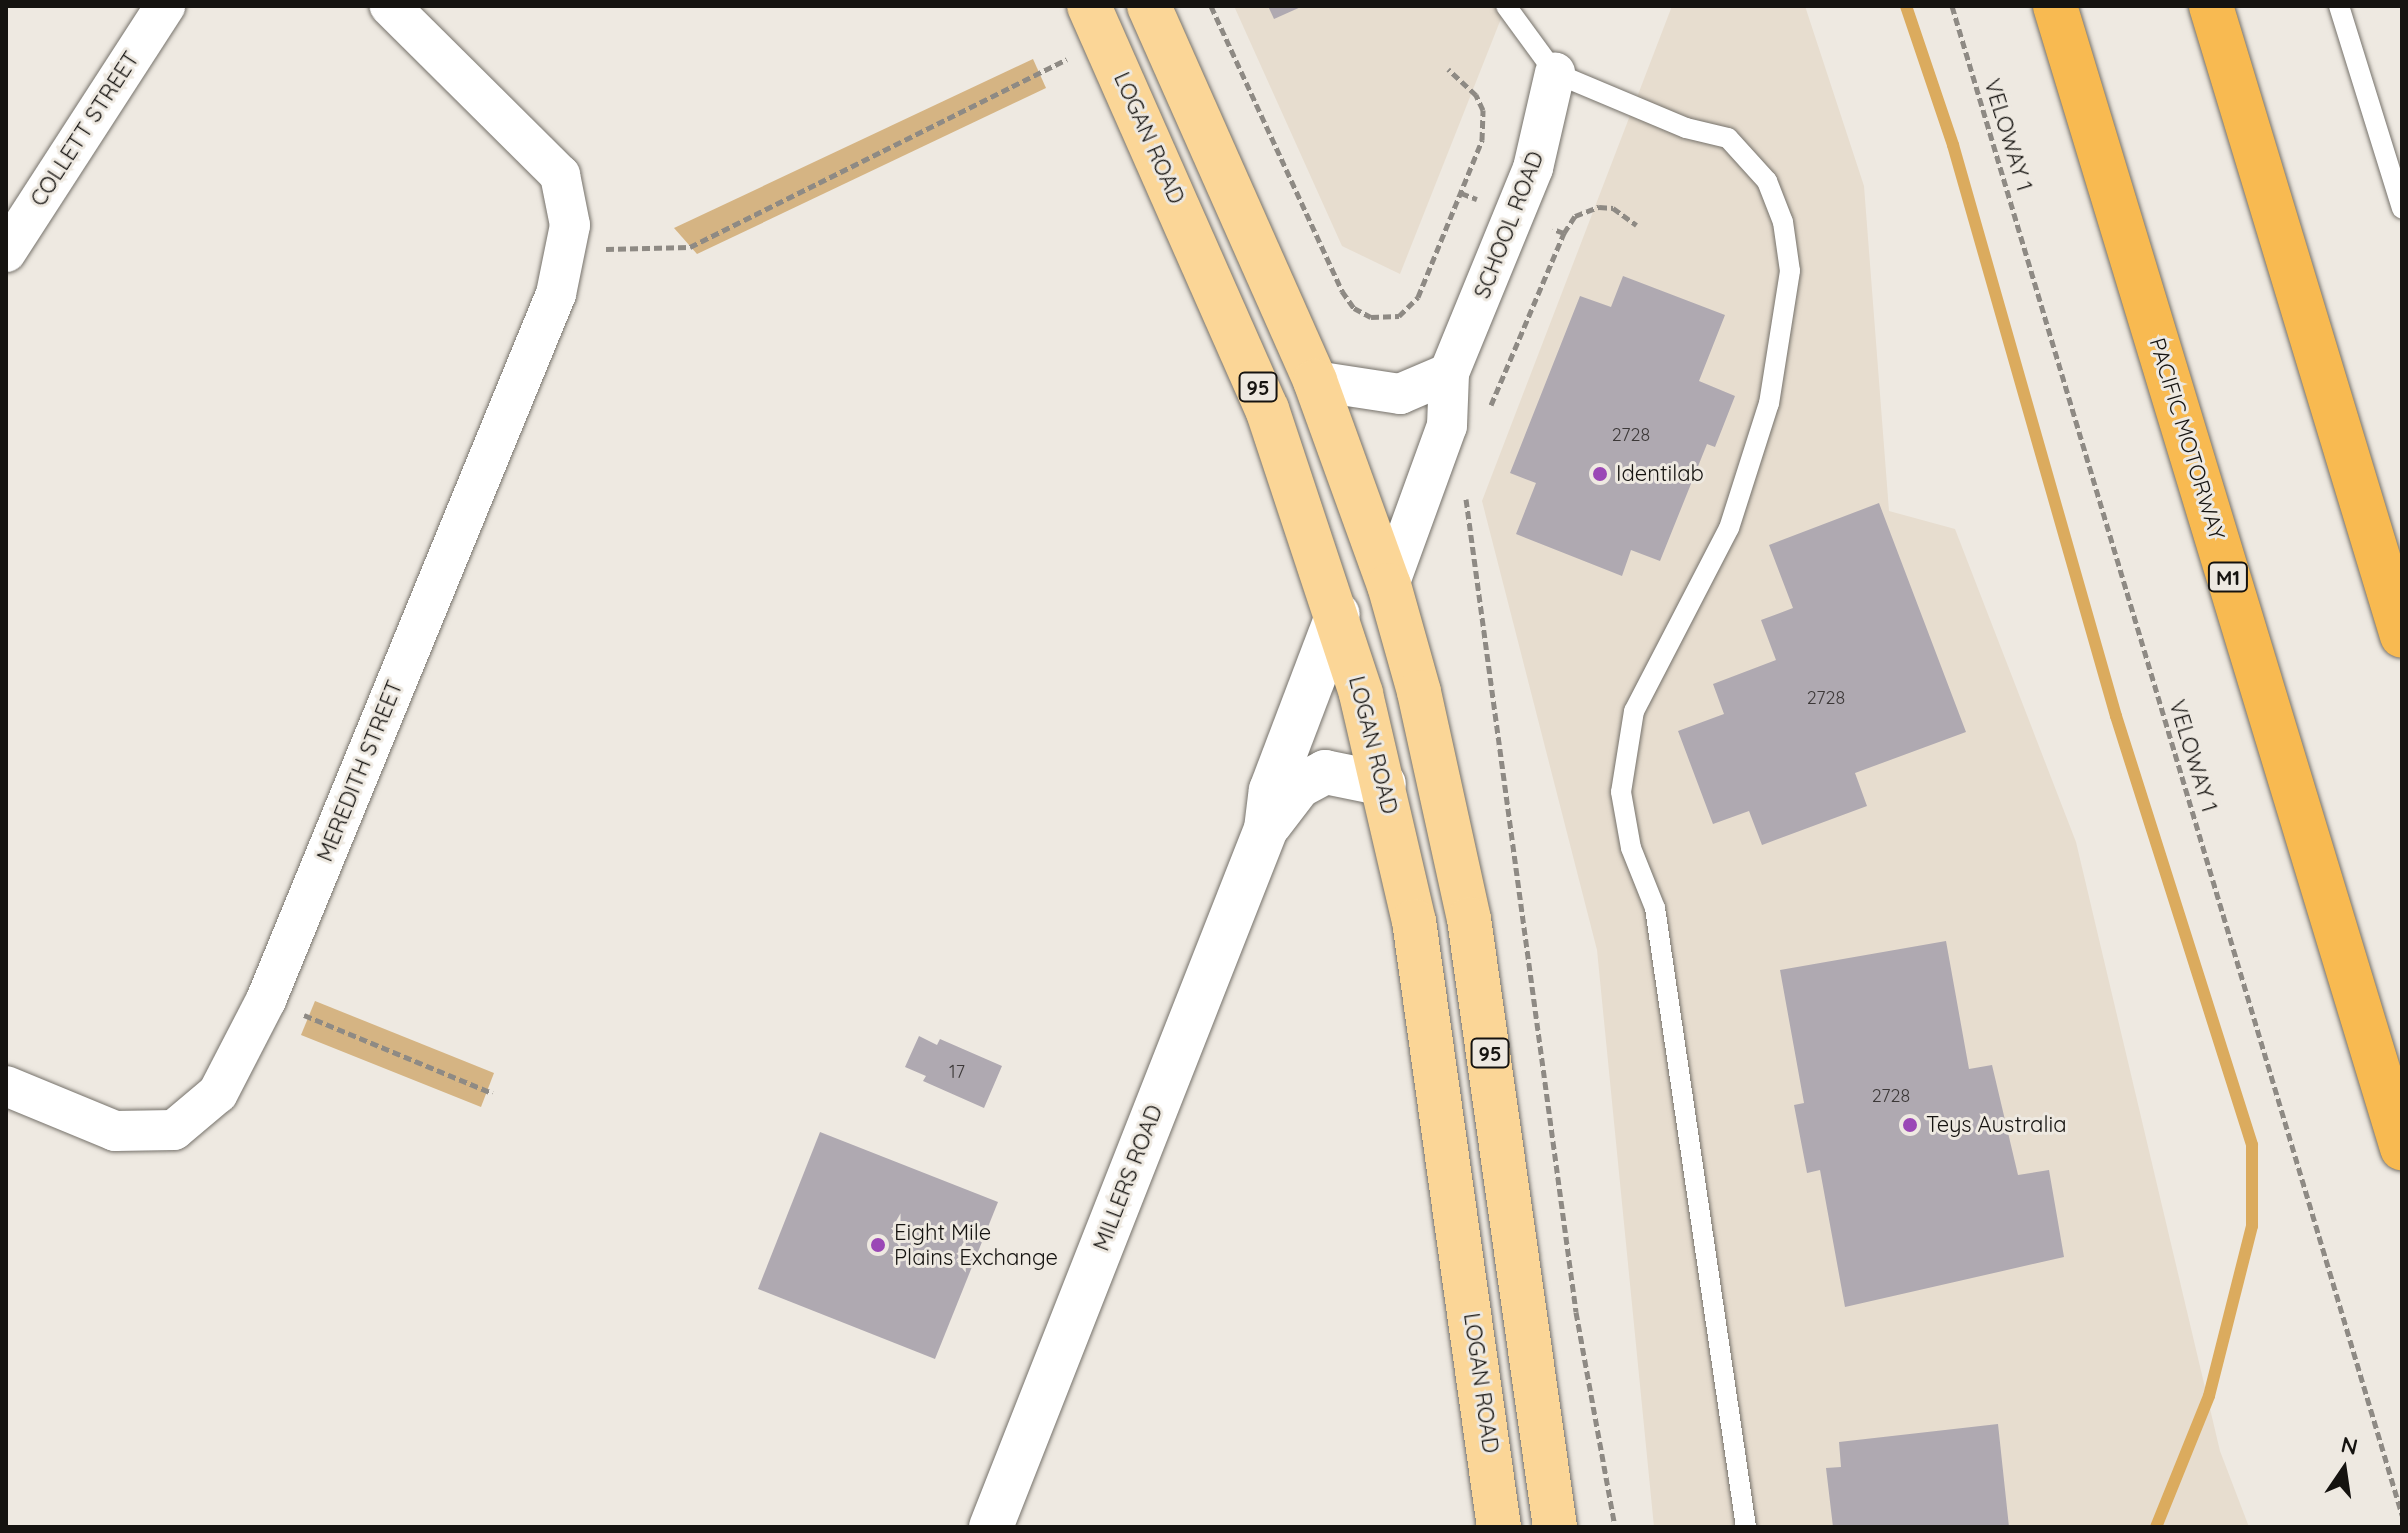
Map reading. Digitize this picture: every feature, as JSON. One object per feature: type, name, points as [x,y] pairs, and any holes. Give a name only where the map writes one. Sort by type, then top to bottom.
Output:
[{"type":"highway","name":"PACIFIC MOTORWAY","points":[[2055,6],[2402,1148]]},
{"type":"highway","points":[[2211,6],[2402,636]]},
{"type":"main road","name":"95","points":[[1149,6],[1315,381],[1389,585],[1419,692],[1469,919],[1555,1527]]},
{"type":"main road","name":"LOGAN ROAD","points":[[1096,22],[1267,409],[1338,614],[1384,784],[1414,921],[1499,1527]]},
{"type":"street","name":"COLLETT STREET","points":[[6,252],[165,6]]},
{"type":"street","points":[[390,6],[560,175],[567,237]]},
{"type":"street","name":"SCHOOL ROAD","points":[[1389,585],[1447,426],[1449,373],[1533,168],[1555,73]]},
{"type":"street","name":"MEREDITH STREET","points":[[6,1086],[115,1131],[174,1130],[218,1093],[266,1000],[556,294],[567,237]]},
{"type":"street","points":[[1315,381],[1400,394],[1449,373]]},
{"type":"street","name":"MILLERS ROAD","points":[[991,1527],[1266,829],[1271,790],[1338,614]]},
{"type":"street","name":"MILLERS ROAD","points":[[1266,829],[1299,786],[1325,772],[1384,784]]},
{"type":"lane","points":[[1506,6],[1555,73],[1686,128],[1728,138],[1767,181],[1783,222],[1790,271],[1769,403],[1733,514],[1634,711],[1621,792],[1631,848],[1655,908],[1746,1527]]},
{"type":"lane","points":[[2339,6],[2402,208]]},
{"type":"path","points":[[1211,6],[1354,308],[1388,320],[1411,308],[1482,140],[1483,110],[1471,88],[1448,69]]},
{"type":"path","name":"VELOWAY 1","points":[[1952,6],[2402,1515]]},
{"type":"path","points":[[567,237],[690,247],[1021,87],[1096,22]]},
{"type":"path","points":[[1461,193],[1476,199]]},
{"type":"path","points":[[1486,419],[1564,233],[1575,216],[1599,207],[1613,208],[1636,225]]},
{"type":"path","points":[[1549,227],[1564,233]]},
{"type":"path","points":[[1468,488],[1576,1312],[1615,1527]]},
{"type":"path","points":[[266,1000],[492,1093]]},
{"type":"shaded area","points":[[1234,6],[1506,6],[1400,274],[1342,246]]},
{"type":"shaded area","points":[[1672,6],[1805,6],[1864,186],[1889,511],[1955,529],[2076,842],[2220,1451],[2249,1527],[1654,1527],[1597,950],[1482,501]]},
{"type":"shaded area","points":[[1033,59],[1046,88],[697,254],[674,228]]},
{"type":"shaded area","points":[[315,1001],[494,1073],[481,1107],[301,1035]]},
{"type":"building","points":[[1268,6],[1303,6],[1274,19]]},
{"type":"building","points":[[1623,276],[1725,315],[1699,381],[1735,396],[1715,447],[1707,444],[1660,561],[1631,550],[1622,576],[1516,534],[1536,483],[1510,473],[1580,296],[1611,307]]},
{"type":"building","points":[[1879,503],[1966,732],[1855,773],[1867,806],[1762,845],[1749,811],[1713,824],[1678,731],[1724,714],[1713,684],[1776,660],[1761,620],[1793,608],[1769,545]]},
{"type":"building","points":[[1946,941],[1969,1069],[1992,1065],[2018,1175],[2049,1170],[2064,1257],[1845,1307],[1820,1170],[1807,1173],[1794,1105],[1804,1103],[1780,970]]},
{"type":"building","points":[[919,1036],[937,1045],[940,1039],[1002,1066],[984,1108],[923,1081],[926,1076],[905,1067]]},
{"type":"building","name":"Eight Mile Plains Exchange","points":[[820,1132],[998,1202],[935,1359],[758,1289]]},
{"type":"building","points":[[1998,1424],[2009,1527],[1833,1527],[1826,1468],[1841,1467],[1839,1442]]},
{"type":"waterway","points":[[1906,6],[1953,145],[2116,716],[2252,1145],[2252,1226],[2209,1396],[2156,1527]]},
{"type":"place","name":"Identilab","points":[[1600,474]]},
{"type":"place","name":"Teys Australia","points":[[1910,1125]]},
{"type":"place","name":"Eight Mile Plains Exchange","points":[[878,1245]]}]
